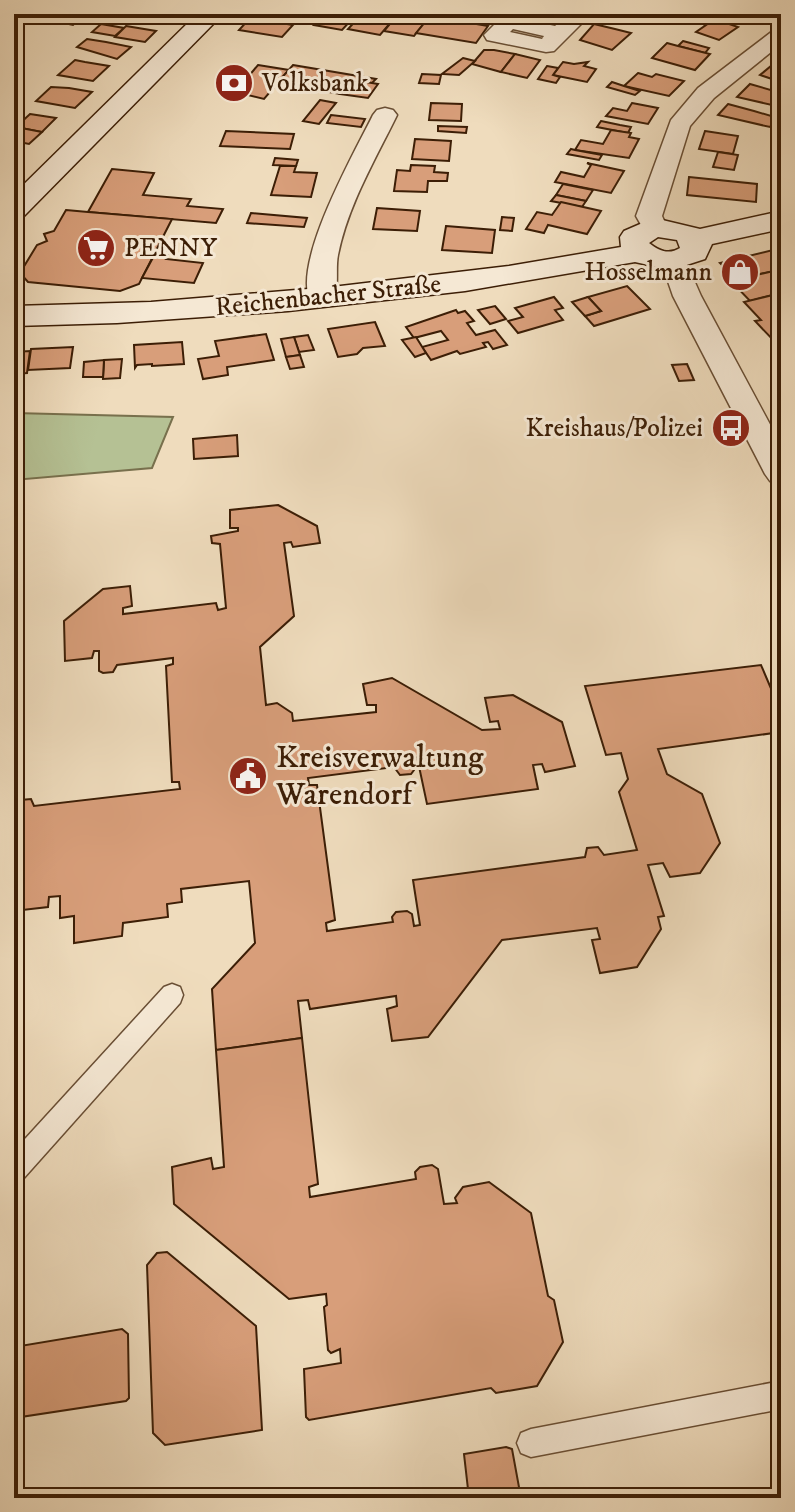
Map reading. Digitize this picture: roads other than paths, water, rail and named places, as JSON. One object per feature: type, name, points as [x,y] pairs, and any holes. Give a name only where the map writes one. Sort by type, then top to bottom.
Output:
[{"type":"street","points":[[14,210],[211,14]]},
{"type":"street","points":[[558,33],[581,14]]},
{"type":"street","points":[[781,34],[706,93],[679,125],[649,216],[647,239],[655,260],[781,220]]},
{"type":"street","points":[[322,298],[319,279],[331,233],[385,115]]},
{"type":"street","name":"Reichenbacher Straße","points":[[14,316],[163,313],[483,280],[647,239]]},
{"type":"street","points":[[684,250],[687,296],[781,474]]},
{"type":"lane","points":[[14,1170],[172,995]]},
{"type":"lane","points":[[531,1443],[781,1395]]},
{"type":"place","name":"Volksbank","points":[[234,83]]},
{"type":"place","name":"PENNY","points":[[96,248]]},
{"type":"place","name":"Hosselmann","points":[[740,272]]},
{"type":"place","name":"Kreishaus/Polizei","points":[[731,428]]},
{"type":"place","name":"Kreisverwaltung Warendorf","points":[[248,776]]}]
